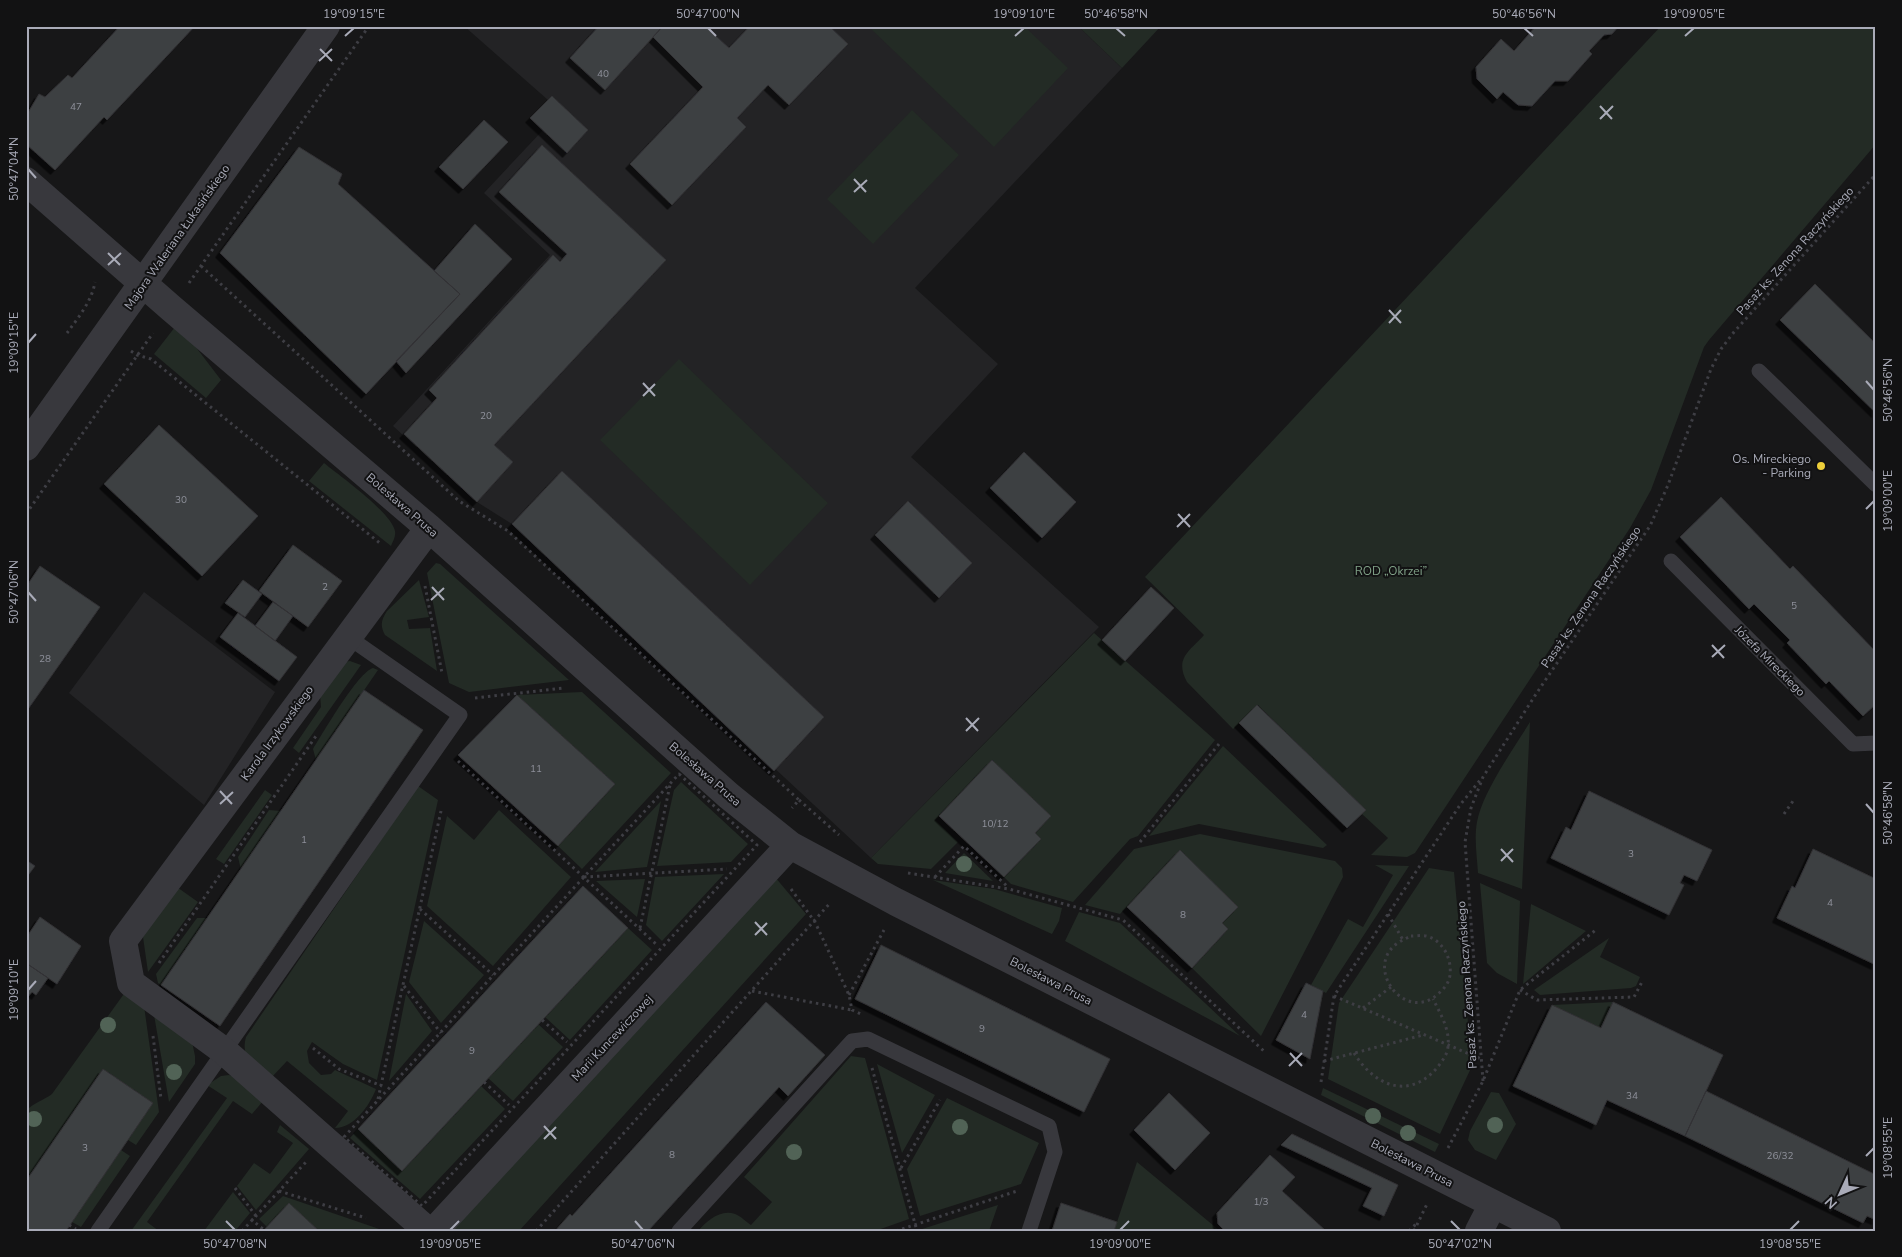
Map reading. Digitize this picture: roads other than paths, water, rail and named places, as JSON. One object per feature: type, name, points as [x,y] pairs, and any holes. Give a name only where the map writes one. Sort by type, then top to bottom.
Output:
[{"type":"street","name":"Majora Waleriana Łukasińskiego","points":[[26,447],[144,284],[326,26]]},
{"type":"street","name":"Bolesława Prusa","points":[[26,181],[429,528],[729,796],[790,845],[896,902],[1547,1231]]},
{"type":"street","name":"Karola Irzykowskiego","points":[[428,1231],[224,1051],[131,983],[123,941],[429,528]]},
{"type":"street","name":"Marii Kuncewiczowej","points":[[434,1231],[790,845]]},
{"type":"street","points":[[1479,1231],[1493,1204]]},
{"type":"lane","points":[[1758,371],[1876,485]]},
{"type":"lane","name":"Józefa Mireckiego","points":[[1671,561],[1853,744],[1876,743]]},
{"type":"lane","points":[[98,1231],[460,715],[348,637]]},
{"type":"lane","points":[[679,1231],[852,1041],[868,1040],[1049,1126],[1055,1152],[1029,1231]]},
{"type":"place","name":"Os. Mireckiego - Parking","points":[[1821,466]]},
{"type":"park label","name":"ROD „Okrzei”","points":[[1391,571]]}]
